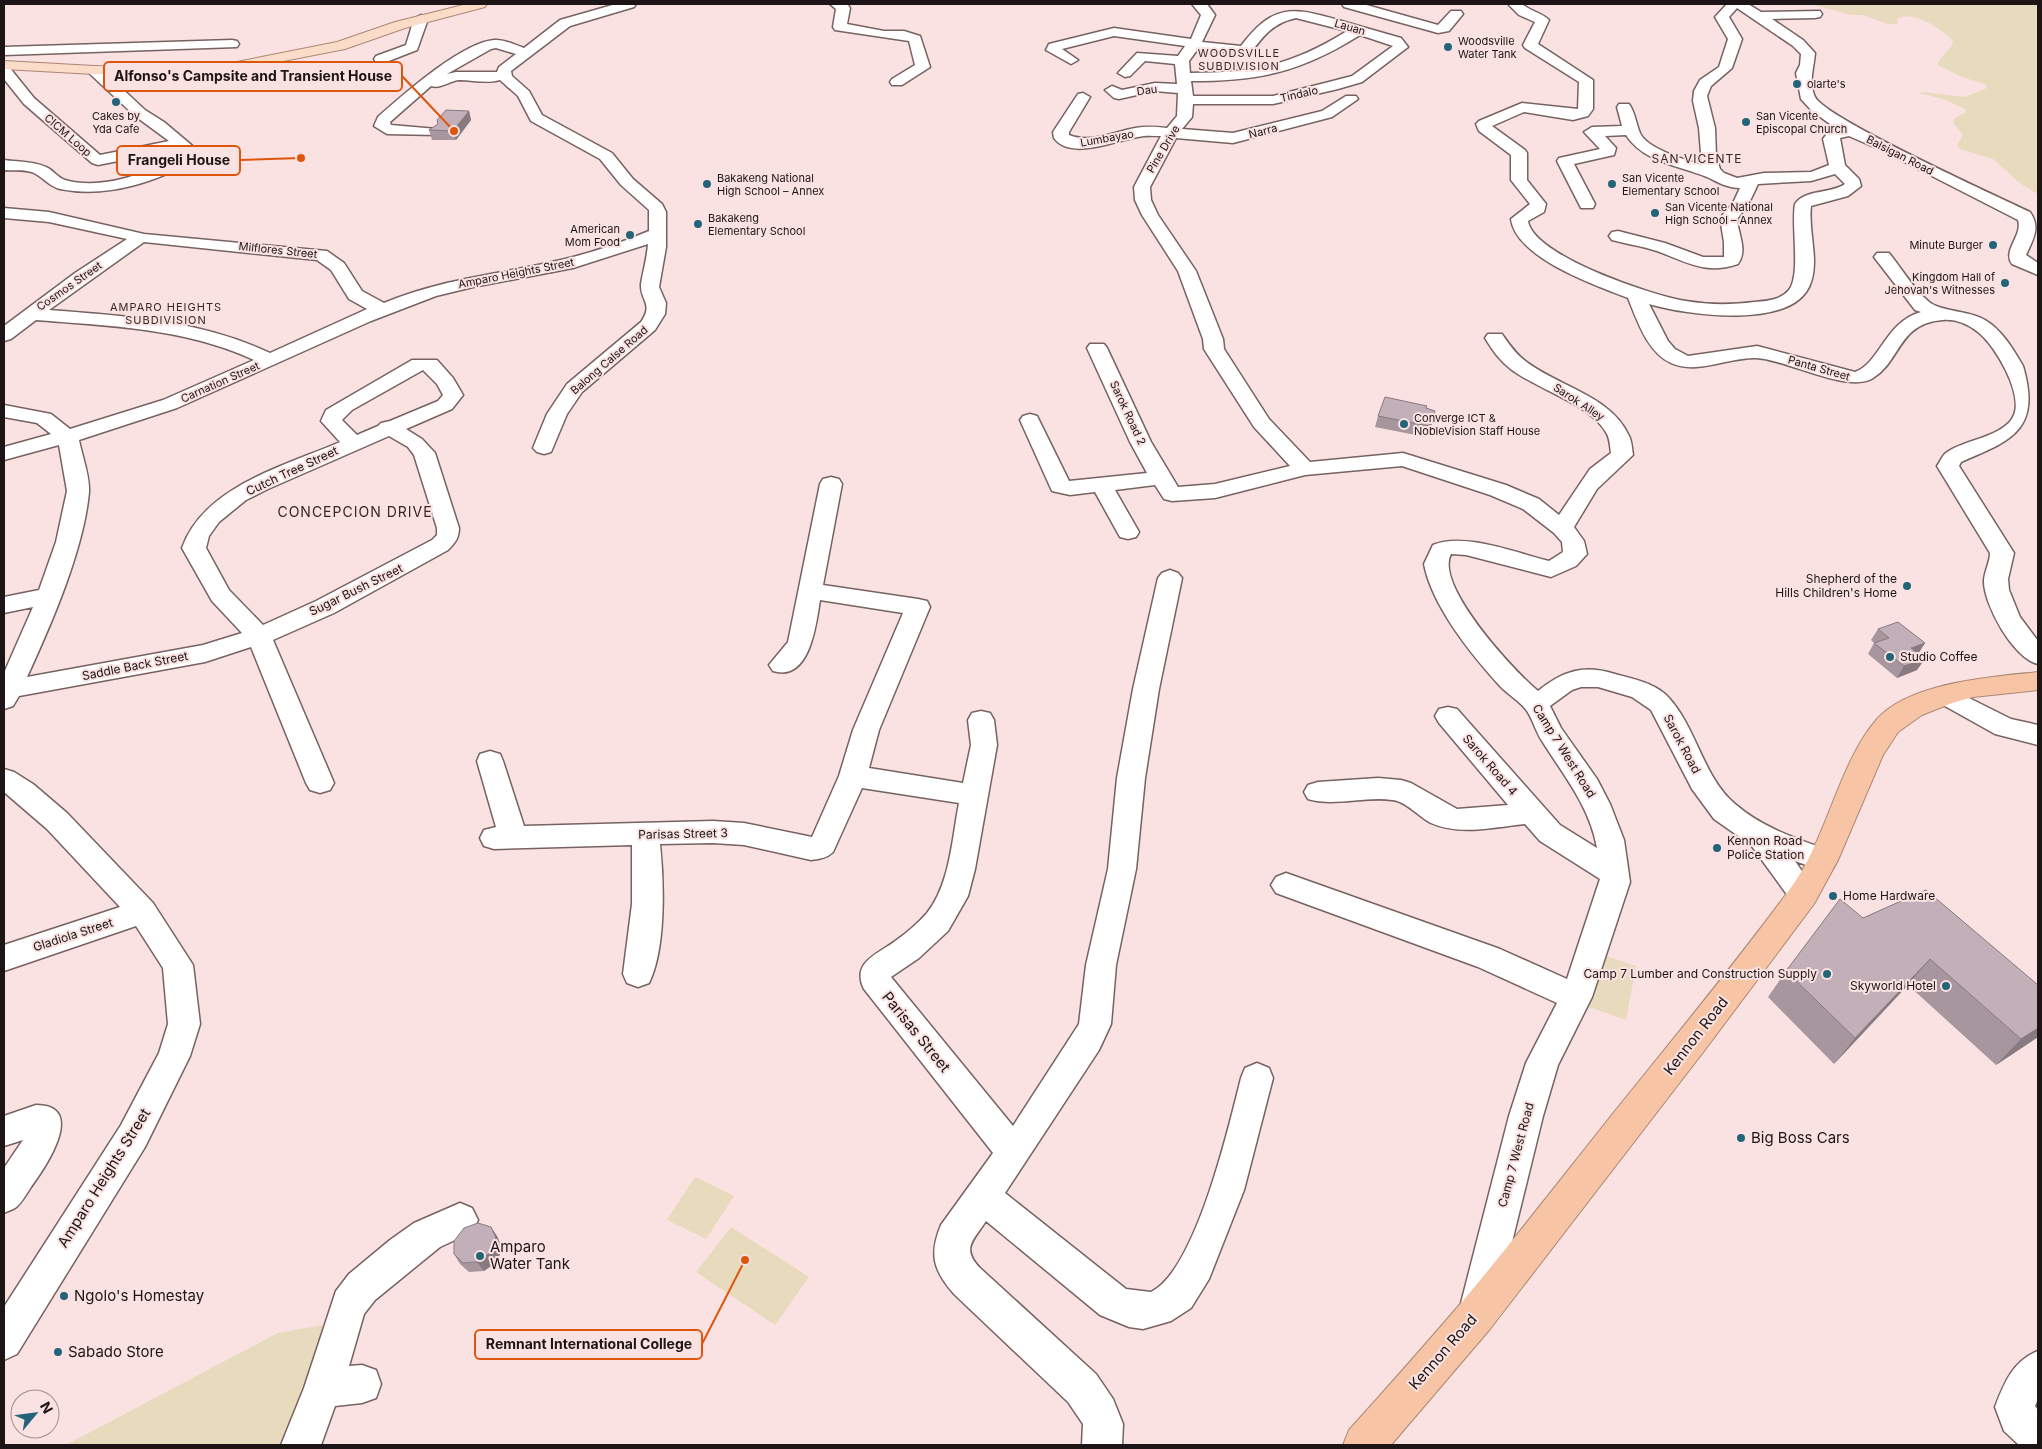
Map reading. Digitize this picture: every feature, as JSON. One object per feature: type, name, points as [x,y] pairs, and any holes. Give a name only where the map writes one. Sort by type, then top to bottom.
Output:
[{"type":"highway","name":"Kennon Road","points":[[1364,1445],[1476,1315],[1676,1062],[1803,895],[1823,860],[1863,767],[1888,725],[1912,708],[1945,694],[1973,688],[2038,681]]},
{"type":"main road","points":[[4,65],[94,70],[171,71],[232,67],[340,46],[421,19],[459,11],[480,4]]},
{"type":"street","points":[[424,87],[456,76],[492,78],[503,75],[504,70],[526,52],[571,20],[629,4]]},
{"type":"street","points":[[838,4],[843,8],[840,25],[842,27],[884,35],[904,35],[915,39],[923,68],[897,82]]},
{"type":"street","points":[[1125,72],[1142,56],[1182,61],[1192,44],[1200,36],[1208,15],[1202,6],[1198,4]]},
{"type":"street","points":[[1349,4],[1438,29],[1444,28],[1456,14]]},
{"type":"street","points":[[1515,4],[1524,12],[1542,20],[1530,45],[1586,80],[1586,109],[1583,113],[1573,115],[1522,107],[1484,124],[1486,131],[1519,153],[1519,180],[1538,204],[1538,208],[1521,216],[1519,224],[1531,240],[1547,253],[1596,280],[1636,295],[1712,310],[1761,308],[1781,303],[1794,296],[1804,277],[1801,224],[1803,204],[1815,197],[1845,192],[1853,186],[1853,182],[1837,167],[1831,135],[1851,131]]},
{"type":"street","points":[[1717,175],[1710,169],[1706,152],[1707,128],[1700,100],[1701,91],[1707,80],[1724,69],[1735,39],[1722,17],[1734,4]]},
{"type":"street","name":"Balsigan Road","points":[[1740,4],[1798,43],[1808,53],[1807,65],[1803,73],[1808,99],[1817,108],[1851,131],[1887,146],[2024,216],[2028,220],[2029,228],[2017,255],[2018,260],[2038,270]]},
{"type":"street","name":"Lauan","points":[[1192,44],[1244,51],[1261,29],[1279,18],[1303,14],[1391,39],[1401,44],[1401,47]]},
{"type":"street","points":[[1757,16],[1815,14]]},
{"type":"street","points":[[381,59],[412,47],[421,19]]},
{"type":"street","points":[[1184,89],[1293,66],[1330,48],[1358,30]]},
{"type":"street","points":[[1071,60],[1053,50],[1054,47],[1114,32],[1192,44]]},
{"type":"street","points":[[4,51],[232,44]]},
{"type":"street","points":[[432,132],[387,129],[382,126],[384,120],[437,74],[488,45],[497,44],[526,52]]},
{"type":"street","name":"Tindalo","points":[[1184,89],[1273,100],[1357,79],[1401,47]]},
{"type":"street","points":[[70,69],[132,48]]},
{"type":"street","name":"Pine Drive","points":[[1182,61],[1184,117],[1171,133],[1142,187],[1143,200],[1150,215],[1186,271],[1214,338],[1214,349],[1261,423],[1305,469]]},
{"type":"street","name":"CICM Loop","points":[[4,70],[29,101],[92,157],[98,160],[180,144]]},
{"type":"street","points":[[4,165],[41,170],[58,184],[76,187],[102,186],[160,172],[194,154],[180,144],[159,124],[140,113],[94,70]]},
{"type":"street","name":"Balong Calse Road","points":[[503,75],[524,94],[536,118],[606,156],[627,182],[658,212],[657,247],[650,278],[650,287],[657,303],[654,320],[574,388],[557,414],[544,448]]},
{"type":"street","name":"Dau","points":[[1112,90],[1119,95],[1155,87],[1184,89]]},
{"type":"street","name":"Lumbayao","points":[[1083,97],[1061,132],[1062,138],[1071,143],[1086,144],[1148,131],[1171,133]]},
{"type":"street","name":"Narra","points":[[1171,133],[1218,139],[1233,138],[1327,114],[1351,100]]},
{"type":"street","points":[[1624,107],[1634,136],[1650,149],[1739,183],[1752,180],[1806,178],[1826,174],[1837,167]]},
{"type":"street","points":[[1587,204],[1565,161],[1608,152],[1608,148],[1592,132],[1632,130]]},
{"type":"street","points":[[1618,236],[1663,248],[1695,261],[1725,263],[1732,260],[1734,250],[1734,237],[1728,226],[1728,218],[1740,205],[1752,180]]},
{"type":"street","name":"Milflores Street","points":[[4,213],[49,217],[141,238],[321,255],[332,260],[342,269],[358,297],[384,310]]},
{"type":"street","name":"Amparo Heights Street","points":[[431,292],[477,279],[563,265],[616,250],[656,234]]},
{"type":"street","name":"Cosmos Street","points":[[4,336],[30,314],[141,238]]},
{"type":"street","points":[[1883,256],[1922,306],[1942,314]]},
{"type":"street","name":"Carnation Street","points":[[4,454],[68,438],[168,405],[384,310],[431,292]]},
{"type":"street","name":"Panta Street","points":[[1636,295],[1660,344],[1667,354],[1676,360],[1701,362],[1718,357],[1757,352],[1856,378],[1872,372],[1893,338],[1906,326],[1923,317],[1942,314],[1963,317],[1988,331],[2003,351],[2024,388],[2028,407],[2024,418],[2016,426],[2000,436],[1952,458],[1948,466],[2002,554],[1996,582],[1999,597],[2023,640],[2038,656]]},
{"type":"street","points":[[30,314],[102,320],[205,335],[238,345],[270,360]]},
{"type":"street","name":"Sarok Alley","points":[[1494,338],[1504,356],[1593,410],[1608,421],[1619,435],[1622,455],[1598,474],[1588,486],[1562,528]]},
{"type":"street","name":"Sarok Road 2","points":[[1097,348],[1160,478]]},
{"type":"street","points":[[353,443],[332,423],[333,414],[419,364],[430,364],[436,368],[453,395]]},
{"type":"street","name":"Cutch Tree Street","points":[[258,636],[220,595],[194,548],[198,533],[210,517],[233,498],[260,484],[388,427],[445,405],[453,395]]},
{"type":"street","points":[[4,411],[44,418],[68,438],[78,491],[67,542],[40,624],[7,694]]},
{"type":"street","points":[[1030,420],[1060,486],[1070,488],[1160,478]]},
{"type":"street","name":"Sugar Bush Street","points":[[258,636],[325,607],[410,564],[440,546],[448,536],[424,453],[415,443],[388,427]]},
{"type":"street","name":"Camp 7 West Road","points":[[1160,478],[1172,494],[1193,494],[1215,491],[1305,469],[1403,459],[1514,496],[1543,512],[1562,528],[1572,541],[1575,554],[1568,561],[1551,569],[1466,548],[1448,547],[1441,550],[1436,564],[1447,592],[1473,635],[1508,679],[1534,703],[1542,720],[1589,790],[1604,818],[1613,851],[1615,874],[1615,882],[1576,997],[1542,1063],[1526,1116],[1476,1315]]},
{"type":"street","points":[[782,665],[791,657],[800,644],[831,484]]},
{"type":"street","points":[[1102,485],[1128,532]]},
{"type":"street","points":[[1102,1445],[1102,1424],[1099,1413],[1082,1388],[967,1281],[953,1266],[950,1252],[954,1237],[1088,1040],[1095,1024],[1101,965],[1122,869],[1131,778],[1146,690],[1170,578]]},
{"type":"street","points":[[810,591],[918,606],[866,730],[853,776],[973,795],[984,745],[981,720]]},
{"type":"street","points":[[4,605],[49,596]]},
{"type":"street","points":[[258,636],[320,784]]},
{"type":"street","name":"Saddle Back Street","points":[[7,694],[205,653],[258,636]]},
{"type":"street","name":"Sarok Road","points":[[1534,703],[1547,697],[1563,684],[1579,678],[1599,678],[1642,691],[1660,704],[1675,728],[1702,782],[1724,811],[1761,837],[1823,860]]},
{"type":"street","points":[[1945,694],[2004,727],[2038,735]]},
{"type":"street","name":"Sarok Road 4","points":[[1448,716],[1507,786],[1534,813],[1550,833],[1615,874]]},
{"type":"street","name":"Parisas Street 3","points":[[490,761],[504,837],[729,833],[815,849],[823,844],[853,776]]},
{"type":"street","name":"Amparo Heights Street","points":[[4,779],[23,791],[57,822],[142,912],[178,965],[184,1024],[174,1056],[133,1136],[68,1236],[4,1341]]},
{"type":"street","name":"Sarok Road 4","points":[[1318,792],[1378,788],[1401,790],[1456,820],[1534,813]]},
{"type":"street","name":"Parisas Street","points":[[973,795],[961,869],[947,908],[937,922],[908,949],[881,966],[875,975],[876,980],[933,1054],[1013,1152]]},
{"type":"street","points":[[638,974],[645,941],[648,898],[649,875],[645,834]]},
{"type":"street","name":"Sarok Road","points":[[1761,837],[1803,895]]},
{"type":"street","points":[[1286,885],[1489,958],[1576,997]]},
{"type":"street","name":"Gladiola Street","points":[[4,958],[142,912]]},
{"type":"street","points":[[982,1196],[1113,1302],[1131,1311],[1146,1312],[1162,1306],[1174,1299],[1184,1288],[1208,1239],[1240,1150],[1257,1078]]},
{"type":"street","points":[[4,1131],[36,1120],[41,1120],[45,1124],[44,1135],[37,1148],[4,1196]]},
{"type":"street","points":[[301,1445],[324,1388],[348,1304],[362,1288],[403,1252],[427,1235],[460,1220]]},
{"type":"street","points":[[2038,1370],[2024,1386],[2014,1407],[2018,1417],[2038,1437]]},
{"type":"street","points":[[324,1388],[362,1384]]},
{"type":"shaded area","points":[[1811,4],[2038,4],[2038,194],[2022,185],[1993,159],[1960,149],[1957,145],[1963,135],[1953,123],[1955,118],[1966,112],[1965,109],[1943,99],[1919,93],[1965,97],[1987,88],[1985,84],[1962,77],[1938,65],[1940,59],[1952,45],[1953,41],[1948,36],[1927,22],[1911,17],[1897,19],[1898,24],[1887,24],[1864,15],[1851,15]]},
{"type":"shaded area","points":[[1597,953],[1636,966],[1626,1020],[1586,1006]]},
{"type":"shaded area","points":[[695,1177],[734,1196],[706,1239],[667,1220]]},
{"type":"shaded area","points":[[731,1227],[809,1277],[775,1325],[696,1272]]},
{"type":"shaded area","points":[[334,1323],[331,1361],[300,1445],[66,1445],[278,1333]]},
{"type":"building","points":[[446,110],[469,111],[453,131],[429,130],[438,124],[437,120]]},
{"type":"building","points":[[1385,397],[1427,406],[1426,408],[1435,411],[1429,426],[1378,416]]},
{"type":"building","points":[[1898,622],[1925,643],[1911,648],[1925,659],[1904,666],[1874,643],[1889,638],[1878,629]]},
{"type":"building","points":[[1926,890],[2038,985],[2038,1028],[2021,1039],[1930,959],[1855,1038],[1786,971],[1840,899],[1863,918]]},
{"type":"building","points":[[478,1223],[491,1227],[496,1238],[491,1252],[477,1262],[463,1263],[454,1254],[454,1241],[464,1228]]},
{"type":"place","name":"Woodsville Water Tank","points":[[1448,47]]},
{"type":"place","name":"olarte's","points":[[1797,84]]},
{"type":"place","name":"Cakes by Yda Cafe","points":[[116,102]]},
{"type":"place","name":"San Vicente Episcopal Church","points":[[1746,122]]},
{"type":"place","name":"Alfonso's Campsite and Transient House","points":[[454,131]]},
{"type":"place","name":"Frangeli House","points":[[301,158]]},
{"type":"place","name":"Bakakeng National High School – Annex","points":[[707,184]]},
{"type":"place","name":"San Vicente Elementary School","points":[[1612,184]]},
{"type":"place","name":"San Vicente National High School – Annex","points":[[1655,213]]},
{"type":"place","name":"Bakakeng Elementary School","points":[[698,224]]},
{"type":"place","name":"American Mom Food","points":[[630,235]]},
{"type":"place","name":"Minute Burger","points":[[1993,245]]},
{"type":"place","name":"Kingdom Hall of Jehovah's Witnesses","points":[[2005,283]]},
{"type":"place","name":"Converge ICT & NobleVision Staff House","points":[[1404,424]]},
{"type":"place","name":"Shepherd of the Hills Children's Home","points":[[1907,586]]},
{"type":"place","name":"Studio Coffee","points":[[1890,657]]},
{"type":"place","name":"Kennon Road Police Station","points":[[1717,848]]},
{"type":"place","name":"Home Hardware","points":[[1833,896]]},
{"type":"place","name":"Camp 7 Lumber and Construction Supply","points":[[1827,974]]},
{"type":"place","name":"Skyworld Hotel","points":[[1946,986]]},
{"type":"place","name":"Big Boss Cars","points":[[1741,1138]]},
{"type":"place","name":"Amparo Water Tank","points":[[480,1256]]},
{"type":"place","name":"Remnant International College","points":[[745,1260]]},
{"type":"place","name":"Ngolo's Homestay","points":[[64,1296]]},
{"type":"place","name":"Sabado Store","points":[[58,1352]]},
{"type":"district","name":"WOODSVILLE SUBDIVISION","points":[[1239,59]]},
{"type":"district","name":"SAN VICENTE","points":[[1697,159]]},
{"type":"district","name":"AMPARO HEIGHTS SUBDIVISION","points":[[166,313]]},
{"type":"district","name":"CONCEPCION DRIVE","points":[[355,512]]}]
